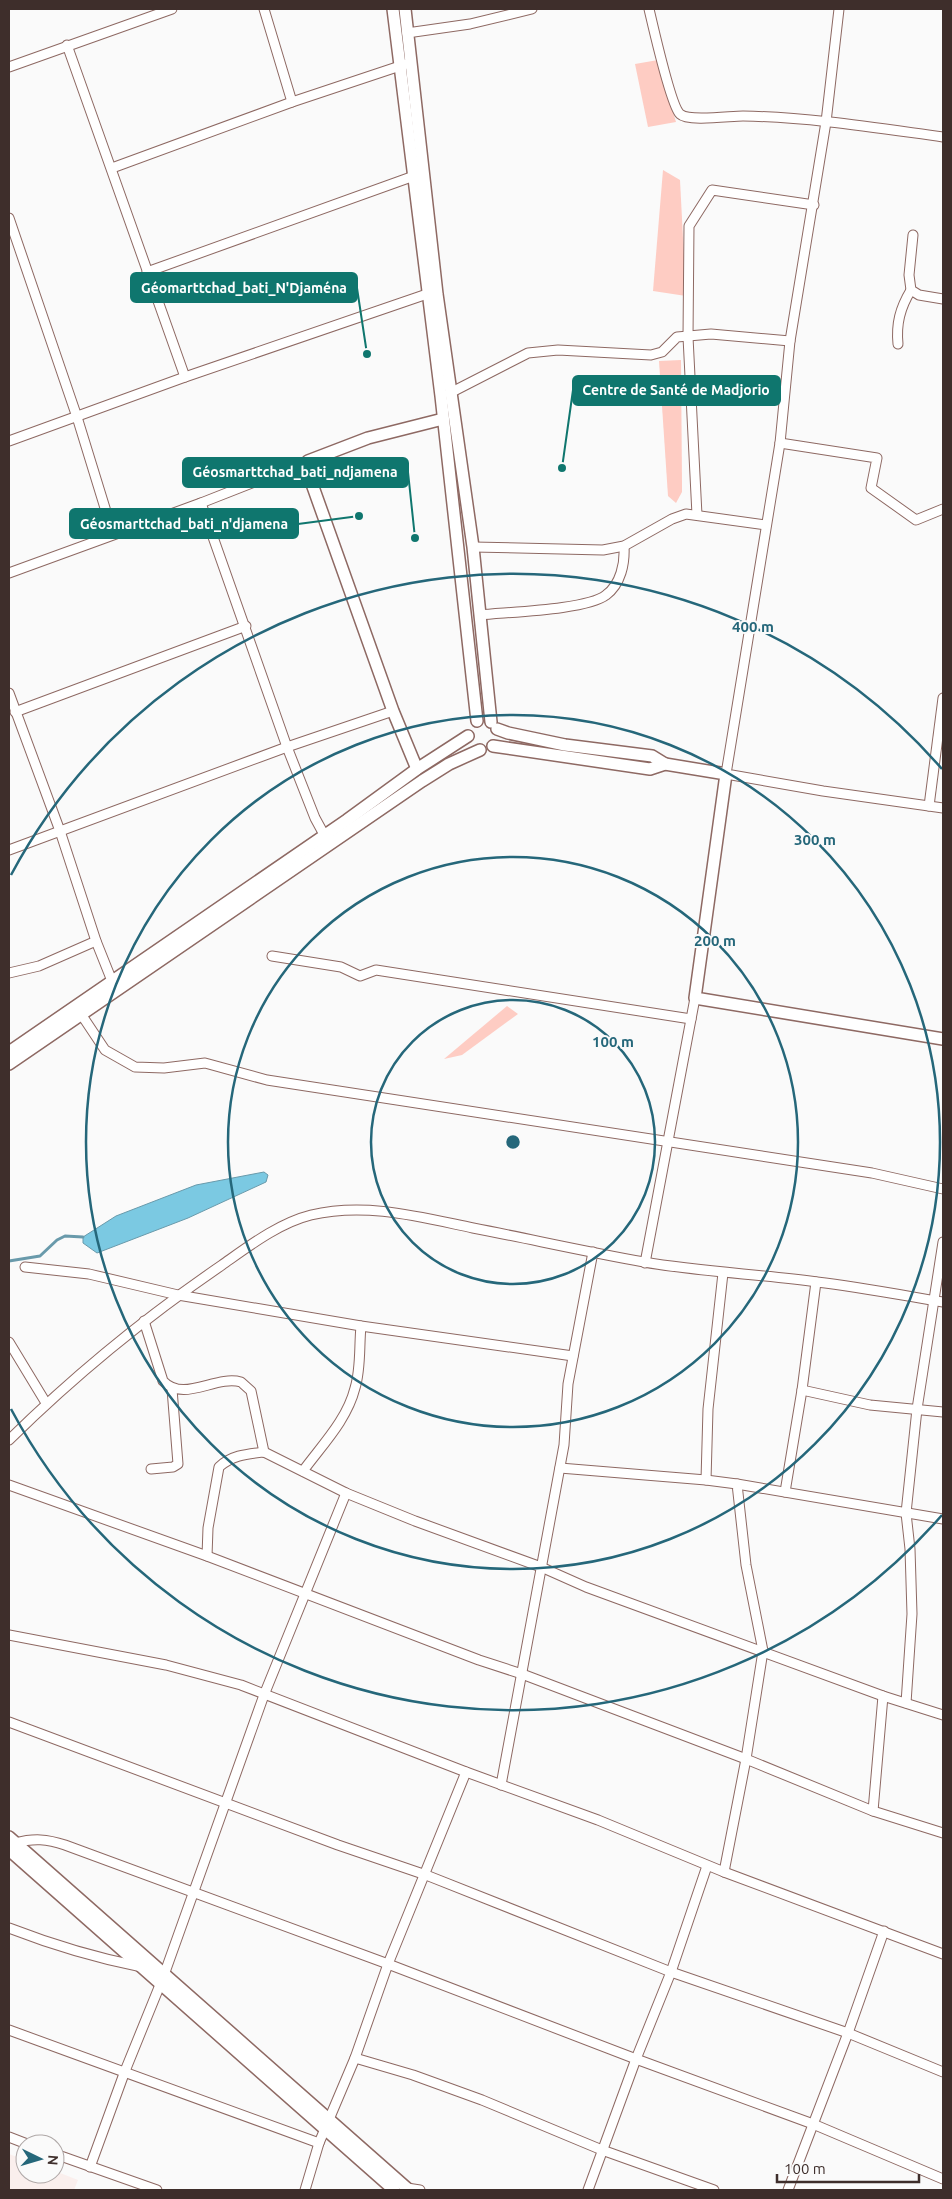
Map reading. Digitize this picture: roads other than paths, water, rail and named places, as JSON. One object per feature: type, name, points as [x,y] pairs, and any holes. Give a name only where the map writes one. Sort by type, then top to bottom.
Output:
[{"type":"street","points":[[9,66],[67,44],[172,9]]},
{"type":"street","points":[[264,9],[292,102]]},
{"type":"street","points":[[393,9],[406,64],[450,393],[473,547],[494,725],[498,738],[493,746]]},
{"type":"street","points":[[404,9],[407,33],[406,64],[414,176],[478,721]]},
{"type":"street","points":[[407,33],[463,25],[532,9]]},
{"type":"street","points":[[648,9],[675,108],[682,116],[698,119],[721,116],[763,116],[943,137]]},
{"type":"street","points":[[646,1262],[695,998],[726,774],[780,443],[790,341],[826,122],[838,9]]},
{"type":"street","points":[[67,44],[185,378]]},
{"type":"street","points":[[112,168],[292,102],[406,64]]},
{"type":"street","points":[[146,272],[414,176]]},
{"type":"street","points":[[697,515],[688,337],[689,226],[712,190],[814,204]]},
{"type":"street","points":[[9,218],[77,417],[113,534]]},
{"type":"street","points":[[898,344],[899,316],[911,290],[909,275],[913,235]]},
{"type":"street","points":[[911,290],[919,295],[943,299]]},
{"type":"street","points":[[9,441],[427,294]]},
{"type":"street","points":[[450,393],[528,353],[558,350],[651,355],[662,352],[677,337],[711,334],[790,341]]},
{"type":"street","points":[[9,573],[113,534],[201,504],[368,438],[443,419]]},
{"type":"street","points":[[780,443],[877,458],[872,488],[916,520],[943,509]]},
{"type":"street","points":[[308,461],[312,488],[393,711],[417,769]]},
{"type":"street","points":[[201,504],[246,626],[287,747],[315,818],[327,840]]},
{"type":"street","points":[[473,547],[603,550],[624,546],[672,519],[686,514],[766,525]]},
{"type":"street","points":[[480,615],[588,604],[607,595],[619,579],[625,562],[624,546]]},
{"type":"street","points":[[16,712],[246,626]]},
{"type":"street","points":[[9,693],[60,831],[96,941],[112,981]]},
{"type":"street","points":[[929,806],[943,698]]},
{"type":"street","points":[[9,850],[287,747],[393,711]]},
{"type":"street","points":[[480,750],[472,745],[468,736],[470,727],[482,720],[508,733],[565,745],[652,756],[665,764],[943,808]]},
{"type":"street","points":[[9,1064],[301,863],[327,840],[417,769],[468,736]]},
{"type":"street","points":[[9,1052],[112,981],[327,840],[430,776],[480,750],[493,746],[650,769],[665,764]]},
{"type":"street","points":[[9,973],[39,966],[96,941]]},
{"type":"street","points":[[272,956],[341,967],[360,976],[376,970],[691,1019]]},
{"type":"street","points":[[695,998],[943,1039]]},
{"type":"street","points":[[80,1014],[105,1050],[135,1067],[164,1068],[205,1063],[267,1080],[872,1173],[943,1189]]},
{"type":"street","points":[[9,1440],[46,1403],[178,1295],[253,1244],[286,1226],[309,1216],[333,1211],[367,1209],[409,1215],[646,1262],[724,1273],[816,1282],[939,1301]]},
{"type":"street","points":[[906,1703],[912,1614],[910,1549],[906,1513],[917,1408],[939,1301],[943,1242]]},
{"type":"street","points":[[501,1785],[564,1445],[568,1384],[593,1252]]},
{"type":"street","points":[[25,1267],[89,1274],[178,1295],[361,1326],[573,1356]]},
{"type":"street","points":[[706,1480],[708,1409],[724,1273]]},
{"type":"street","points":[[785,1492],[802,1390],[816,1282]]},
{"type":"street","points":[[144,1321],[163,1381],[172,1389],[183,1390],[235,1380],[247,1385],[251,1391],[264,1452]]},
{"type":"street","points":[[303,1471],[343,1417],[351,1402],[356,1386],[361,1326]]},
{"type":"street","points":[[9,1343],[46,1403]]},
{"type":"street","points":[[151,1469],[173,1467],[178,1464],[172,1389]]},
{"type":"street","points":[[802,1390],[870,1405],[943,1412]]},
{"type":"street","points":[[207,1556],[208,1528],[219,1467],[236,1456],[264,1452],[346,1493],[415,1521],[541,1567],[586,1587],[883,1696],[943,1715]]},
{"type":"street","points":[[560,1468],[737,1484],[943,1519]]},
{"type":"street","points":[[724,1872],[746,1759],[763,1651],[746,1565],[737,1484]]},
{"type":"street","points":[[9,1485],[207,1556],[471,1657],[522,1674],[746,1759],[873,1811],[943,1833]]},
{"type":"street","points":[[90,2167],[125,2071],[162,1979],[264,1695],[346,1493]]},
{"type":"street","points":[[9,1635],[166,1665],[224,1680],[598,1820],[707,1866],[943,1954]]},
{"type":"street","points":[[873,1811],[883,1696]]},
{"type":"street","points":[[9,1722],[338,1845],[426,1875],[671,1972],[848,2033],[943,2072]]},
{"type":"street","points":[[305,2190],[319,2143],[356,2058],[388,1964],[426,1875],[466,1772]]},
{"type":"street","points":[[11,1843],[46,1839],[388,1964],[812,2124],[943,2179]]},
{"type":"street","points":[[11,1843],[142,1967],[162,1979]]},
{"type":"street","points":[[11,1843],[328,2125],[408,2189],[420,2190]]},
{"type":"street","points":[[588,2190],[636,2059],[671,1972],[707,1866]]},
{"type":"street","points":[[9,1928],[102,1960],[142,1967]]},
{"type":"street","points":[[788,2190],[884,1932]]},
{"type":"street","points":[[9,2030],[319,2143]]},
{"type":"street","points":[[356,2058],[413,2075],[482,2100],[602,2150],[714,2190]]},
{"type":"street","points":[[328,2125],[394,2190]]},
{"type":"street","points":[[65,2158],[157,2190]]},
{"type":"water","points":[[264,1172],[268,1175],[266,1182],[188,1218],[97,1253],[83,1243],[83,1237],[116,1216],[196,1185]]},
{"type":"waterway","points":[[9,1261],[40,1256],[57,1240],[65,1236],[83,1237]]},
{"type":"place","name":"Géomarttchad_bati_N'Djaména","points":[[367,354]]},
{"type":"place","name":"Centre de Santé de Madjorio","points":[[562,468]]},
{"type":"place","name":"Géosmarttchad_bati_n'djamena","points":[[359,516]]},
{"type":"place","name":"Géosmarttchad_bati_ndjamena","points":[[415,538]]}]
